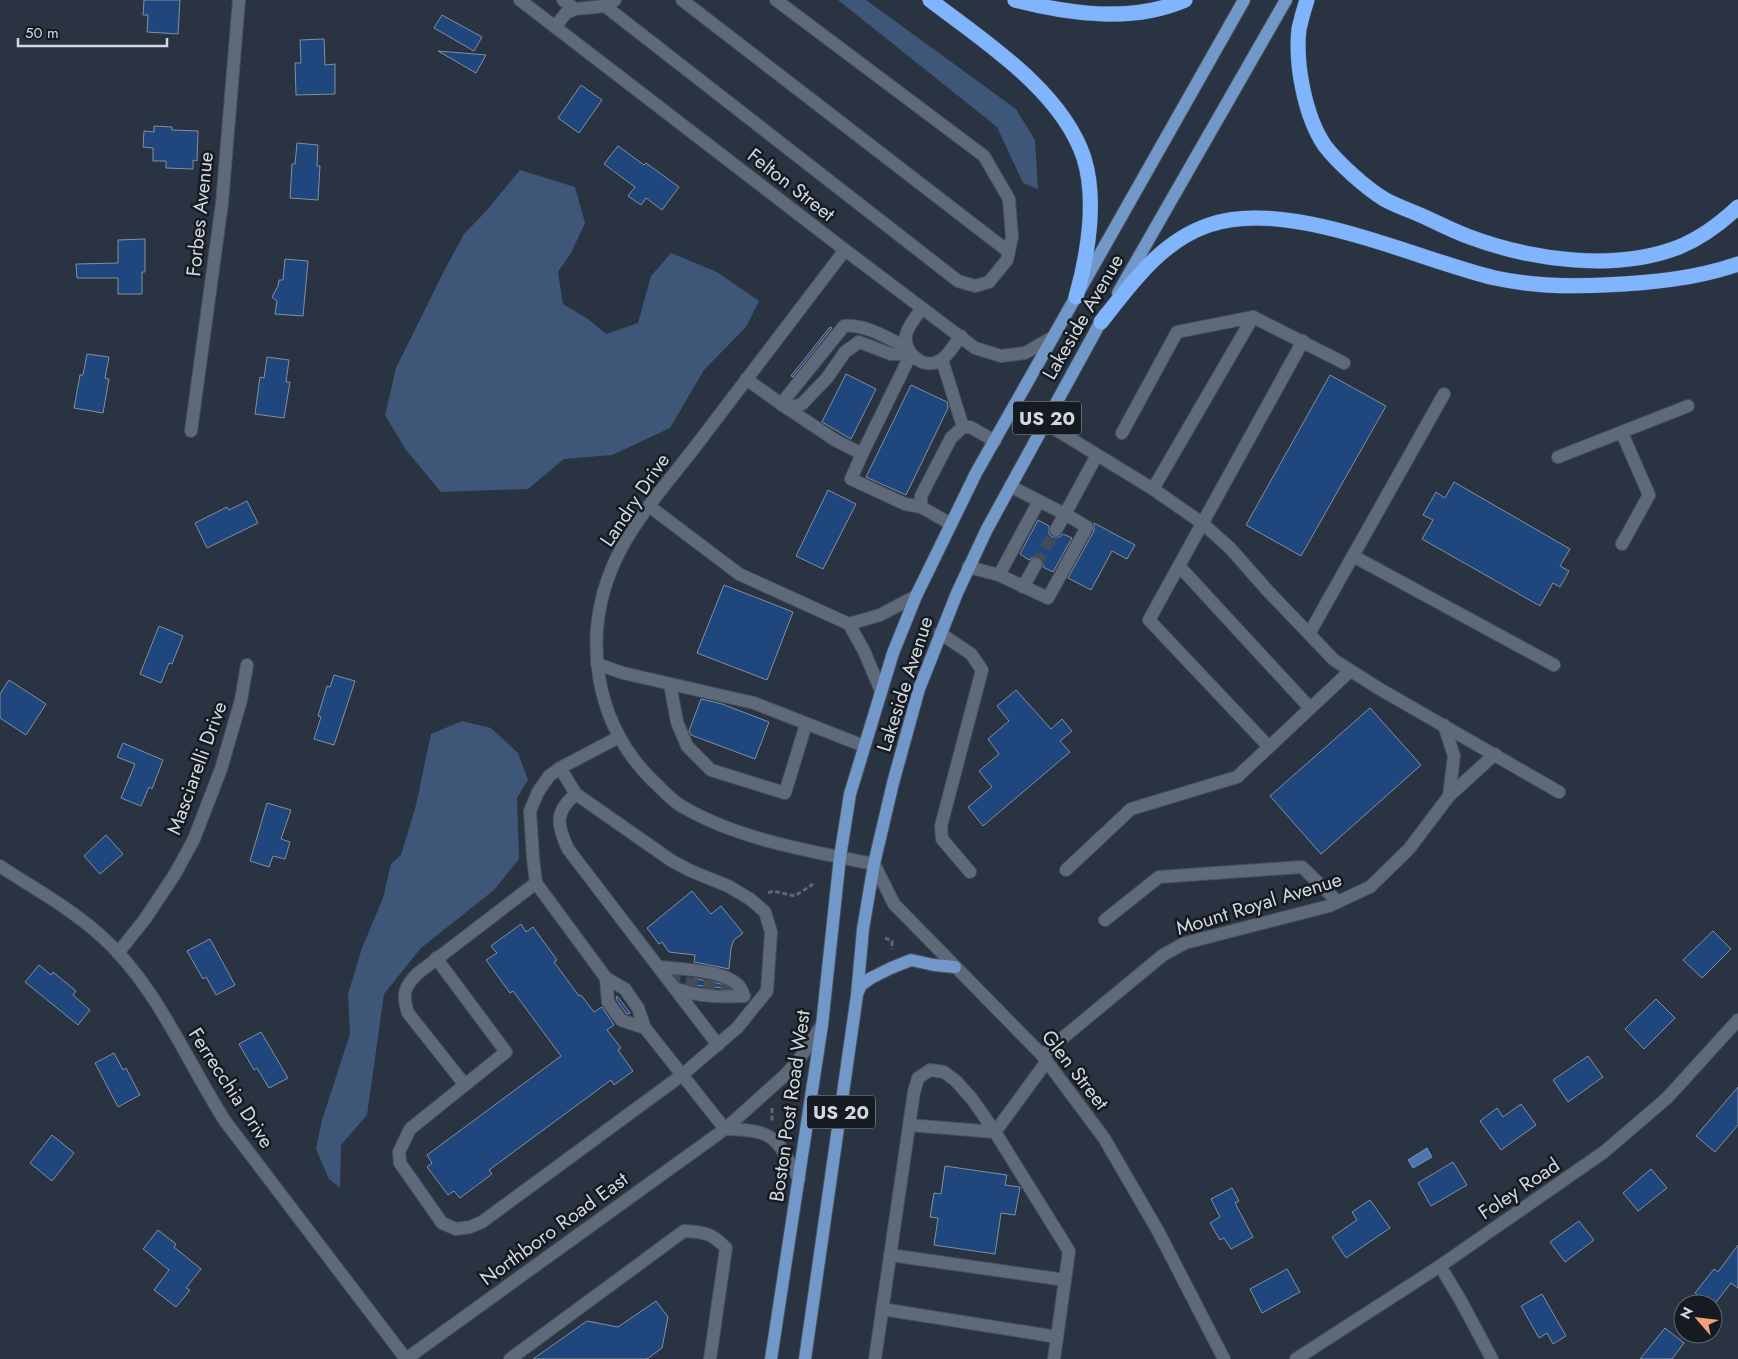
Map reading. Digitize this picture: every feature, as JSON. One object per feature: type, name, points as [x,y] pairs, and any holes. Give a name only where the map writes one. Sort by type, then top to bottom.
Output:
[{"type":"highway","points":[[930,0],[1029,77],[1069,126],[1079,145],[1089,182],[1089,236],[1076,297]]},
{"type":"highway","points":[[1015,0],[1069,11],[1114,14],[1156,9],[1185,0]]},
{"type":"highway","points":[[1307,0],[1299,31],[1300,76],[1310,114],[1325,145],[1353,174],[1384,198],[1452,230],[1481,241],[1538,255],[1585,260],[1628,259],[1679,247],[1727,218],[1738,207]]},
{"type":"highway","points":[[1101,322],[1136,278],[1167,248],[1194,231],[1223,220],[1238,218],[1257,217],[1316,226],[1377,242],[1472,272],[1520,283],[1544,286],[1625,285],[1663,282],[1696,276],[1738,264]]},
{"type":"main road","name":"Lakeside Avenue","points":[[840,857],[850,794],[898,638],[916,596],[976,474],[1244,0]]},
{"type":"main road","name":"Lakeside Avenue","points":[[874,864],[892,783],[918,688],[968,567],[1010,486],[1101,322],[1286,0]]},
{"type":"main road","name":"Boston Post Road West","points":[[771,1359],[822,1025],[840,857]]},
{"type":"main road","name":"US 20","points":[[805,1359],[858,994],[862,929],[874,864]]},
{"type":"main road","points":[[858,994],[861,985],[871,978],[911,960],[934,965],[954,966]]},
{"type":"street","name":"Forbes Avenue","points":[[191,431],[222,204],[239,0]]},
{"type":"street","name":"Felton Street","points":[[520,0],[975,348],[1001,356],[1025,353],[1053,337]]},
{"type":"street","points":[[563,0],[575,9]]},
{"type":"street","points":[[682,0],[1009,252]]},
{"type":"street","points":[[555,26],[566,13],[575,9],[589,4],[610,3],[958,281],[975,286],[989,282],[1006,260],[1012,237],[1009,200],[984,156],[776,0]]},
{"type":"street","name":"Landry Drive","points":[[840,857],[742,832],[709,820],[680,806],[669,797],[638,765],[619,737],[602,693],[597,664],[596,635],[604,592],[616,560],[650,506],[845,250]]},
{"type":"street","points":[[922,308],[906,334],[909,351],[851,479],[905,504],[921,507],[951,524]]},
{"type":"street","points":[[1153,489],[1253,317]]},
{"type":"street","points":[[1122,433],[1176,332],[1253,317],[1344,363]]},
{"type":"street","points":[[784,406],[844,326],[854,325],[869,330],[909,351],[922,363],[931,364],[942,360],[960,336]]},
{"type":"street","points":[[1269,747],[1149,620],[1303,341]]},
{"type":"street","points":[[784,406],[802,404],[828,378],[845,352],[860,342],[891,354],[909,351]]},
{"type":"street","points":[[942,360],[963,427]]},
{"type":"street","points":[[746,379],[835,440],[862,454]]},
{"type":"street","points":[[1309,634],[1444,394]]},
{"type":"street","points":[[1558,457],[1688,406]]},
{"type":"street","points":[[1045,423],[1153,489],[1202,523],[1230,548],[1334,660],[1559,792]]},
{"type":"street","points":[[921,507],[921,496],[951,438],[963,427],[970,427],[995,441]]},
{"type":"street","points":[[1622,433],[1649,495],[1622,544]]},
{"type":"street","points":[[1056,530],[1097,455]]},
{"type":"street","points":[[968,567],[999,575],[1048,598],[1087,527],[1010,486]]},
{"type":"street","points":[[999,575],[1039,501]]},
{"type":"street","points":[[650,506],[739,574],[849,624],[864,651],[881,691]]},
{"type":"street","points":[[1353,556],[1554,666]]},
{"type":"street","points":[[1023,587],[1036,564]]},
{"type":"street","points":[[1179,566],[1310,708]]},
{"type":"street","points":[[849,624],[880,614],[916,596]]},
{"type":"street","points":[[940,634],[971,654],[982,670],[941,826],[942,839],[970,872]]},
{"type":"street","points":[[597,664],[623,673],[754,703],[864,746]]},
{"type":"street","name":"Masciarelli Drive","points":[[118,952],[145,919],[175,874],[194,839],[221,769],[241,700],[247,665]]},
{"type":"street","points":[[1066,870],[1131,809],[1237,777],[1350,671]]},
{"type":"street","points":[[670,684],[677,722],[687,746],[711,770],[785,793],[806,724]]},
{"type":"street","points":[[1444,725],[1454,756],[1449,796]]},
{"type":"street","points":[[619,737],[560,768],[549,776],[538,792],[530,811],[536,883],[606,978],[625,989],[638,1008],[645,1028],[725,1129],[753,1130],[770,1137],[783,1150],[799,1179]]},
{"type":"street","name":"Mount Royal Avenue","points":[[995,1132],[1044,1058],[1164,955],[1185,943],[1329,906],[1370,887],[1410,849],[1449,796],[1495,754]]},
{"type":"street","points":[[436,958],[506,1052],[410,1129],[399,1152],[400,1163],[442,1223],[456,1228],[470,1227],[482,1222],[682,1075],[737,1028],[767,991],[771,932],[765,912],[750,899],[728,886],[672,861],[576,794],[560,768]]},
{"type":"street","points":[[576,794],[564,803],[559,819],[560,832],[568,848],[718,1045]]},
{"type":"street","points":[[840,857],[874,864]]},
{"type":"street","name":"Glen Street","points":[[874,864],[894,904],[1044,1058],[1104,1138],[1132,1184],[1224,1359]]},
{"type":"street","name":"Ferrecchia Drive","points":[[0,866],[76,916],[118,952],[138,975],[225,1121],[406,1359]]},
{"type":"street","points":[[1105,920],[1159,877],[1302,867],[1338,902]]},
{"type":"street","points":[[465,1085],[408,1013],[404,1000],[407,984],[436,958],[536,883]]},
{"type":"street","points":[[660,967],[694,970],[725,977],[738,985],[744,996],[723,997],[691,994],[677,990]]},
{"type":"street","points":[[606,978],[608,1002],[621,1020],[645,1028]]},
{"type":"street","name":"Foley Road","points":[[1296,1359],[1440,1266],[1543,1193],[1590,1163],[1633,1129],[1682,1082],[1738,1020]]},
{"type":"street","name":"Northboro Road East","points":[[406,1359],[725,1129],[798,1061],[822,1025]]},
{"type":"street","points":[[875,1359],[909,1125],[918,1078],[930,1070],[944,1072],[956,1080],[972,1099],[995,1132],[1069,1250],[1054,1359]]},
{"type":"street","points":[[909,1125],[995,1132]]},
{"type":"street","points":[[510,1359],[684,1231],[702,1232],[716,1238],[726,1248],[710,1359]]},
{"type":"street","points":[[890,1255],[1065,1280]]},
{"type":"street","points":[[1440,1266],[1492,1359]]},
{"type":"street","points":[[882,1309],[1057,1336]]},
{"type":"path","points":[[758,905],[767,894],[774,891],[795,896],[813,884]]},
{"type":"path","points":[[885,938],[892,941],[892,949]]},
{"type":"path","points":[[771,1103],[772,1122]]},
{"type":"shaded area","points":[[838,0],[866,0],[1016,109],[1035,140],[1038,189],[1023,183],[997,127]]},
{"type":"shaded area","points":[[520,170],[575,187],[585,223],[571,253],[558,272],[563,304],[588,319],[606,334],[638,323],[651,276],[671,253],[717,272],[759,301],[746,327],[704,370],[670,428],[612,455],[564,459],[528,489],[441,492],[406,450],[385,415],[396,368],[464,234],[487,210]]},
{"type":"shaded area","points":[[462,721],[491,728],[518,753],[528,780],[517,798],[519,859],[494,890],[421,948],[384,994],[367,1115],[341,1145],[340,1188],[329,1179],[316,1149],[322,1120],[350,1034],[348,994],[362,948],[383,898],[391,864],[401,855],[416,805],[431,734]]},
{"type":"shaded area","points":[[1427,1148],[1432,1157],[1413,1168],[1408,1160]]},
{"type":"building","points":[[144,0],[180,0],[178,34],[147,32],[148,15],[143,15]]},
{"type":"building","points":[[442,15],[482,37],[474,51],[434,28]]},
{"type":"building","points":[[324,39],[325,65],[335,64],[335,94],[296,95],[295,63],[301,63],[300,40]]},
{"type":"building","points":[[438,51],[486,55],[476,73]]},
{"type":"building","points":[[581,85],[602,100],[579,133],[558,118]]},
{"type":"building","points":[[154,126],[172,127],[172,130],[198,131],[197,161],[193,160],[193,169],[166,168],[166,161],[153,161],[153,148],[143,147],[144,131],[154,132]]},
{"type":"building","points":[[297,143],[318,145],[317,166],[320,166],[318,200],[290,198],[292,164],[295,164]]},
{"type":"building","points":[[618,146],[644,165],[646,163],[679,187],[662,210],[646,198],[641,205],[628,196],[635,187],[604,164]]},
{"type":"building","points":[[145,239],[145,272],[142,272],[142,294],[118,294],[118,278],[77,278],[76,264],[118,263],[118,240]]},
{"type":"building","points":[[285,259],[308,261],[303,316],[275,314],[277,301],[272,297],[279,280],[283,280]]},
{"type":"building","points":[[830,327],[832,328],[793,377],[791,376]]},
{"type":"building","points":[[87,354],[109,357],[105,378],[109,379],[103,413],[74,408],[80,375],[83,375]]},
{"type":"building","points":[[267,357],[289,360],[286,382],[290,382],[284,418],[255,414],[260,377],[264,378]]},
{"type":"building","points":[[846,374],[876,389],[851,439],[822,422]]},
{"type":"building","points":[[1330,375],[1386,406],[1301,556],[1246,525]]},
{"type":"building","points":[[911,385],[947,402],[948,408],[906,495],[866,477]]},
{"type":"building","points":[[1454,482],[1570,549],[1560,566],[1569,571],[1560,587],[1553,583],[1540,606],[1422,539],[1433,520],[1423,515],[1436,492],[1445,498]]},
{"type":"building","points":[[828,490],[856,504],[823,569],[796,556]]},
{"type":"building","points":[[247,501],[258,523],[207,548],[195,523],[227,507],[229,510]]},
{"type":"building","points":[[1038,520],[1049,526],[1049,534],[1052,537],[1060,537],[1063,534],[1072,538],[1053,572],[1043,567],[1043,560],[1040,557],[1035,556],[1029,560],[1020,554]]},
{"type":"building","points":[[1094,523],[1135,545],[1127,559],[1112,551],[1091,590],[1068,578],[1094,531]]},
{"type":"building","points":[[724,585],[793,612],[767,680],[697,653]]},
{"type":"building","points":[[159,626],[183,636],[172,664],[169,663],[161,683],[140,674]]},
{"type":"building","points":[[334,675],[355,681],[334,745],[314,739],[321,717],[318,716],[327,686],[330,687]]},
{"type":"building","points":[[9,680],[46,704],[26,735],[0,718],[0,694]]},
{"type":"building","points":[[1016,690],[1051,729],[1062,719],[1072,731],[1060,741],[1070,752],[983,826],[968,807],[992,787],[979,771],[999,754],[988,739],[1009,721],[997,706]]},
{"type":"building","points":[[701,699],[722,704],[769,722],[755,759],[691,735],[689,731]]},
{"type":"building","points":[[1370,708],[1421,765],[1321,854],[1270,796]]},
{"type":"building","points":[[123,743],[163,760],[152,789],[149,787],[141,806],[121,798],[135,764],[117,757]]},
{"type":"building","points":[[267,803],[291,810],[281,839],[290,842],[285,859],[273,856],[269,867],[250,861]]},
{"type":"building","points":[[106,835],[123,854],[100,874],[84,856]]},
{"type":"building","points":[[692,891],[711,914],[721,906],[743,933],[734,940],[731,948],[729,969],[694,962],[695,955],[669,952],[662,942],[659,944],[647,928]]},
{"type":"building","points":[[521,924],[526,932],[533,927],[557,960],[554,962],[579,996],[581,995],[594,1012],[602,1007],[614,1025],[607,1030],[621,1048],[618,1050],[633,1071],[614,1085],[611,1080],[489,1170],[492,1174],[460,1198],[454,1191],[448,1195],[427,1167],[432,1163],[427,1155],[561,1056],[513,991],[510,993],[486,960],[497,953],[491,946]]},
{"type":"building","points":[[1713,931],[1731,949],[1702,978],[1683,960]]},
{"type":"building","points":[[210,939],[235,985],[216,995],[206,977],[203,979],[187,951]]},
{"type":"building","points":[[39,965],[51,975],[53,972],[76,991],[73,995],[90,1010],[78,1025],[25,982]]},
{"type":"building","points":[[693,978],[721,984],[724,988],[692,985]]},
{"type":"building","points":[[617,996],[629,1014],[626,1013],[616,999]]},
{"type":"building","points":[[1656,999],[1675,1018],[1644,1049],[1625,1029]]},
{"type":"building","points":[[261,1032],[288,1078],[269,1088],[257,1068],[254,1070],[239,1044]]},
{"type":"building","points":[[114,1053],[123,1070],[126,1068],[140,1095],[118,1107],[95,1063]]},
{"type":"building","points":[[1588,1056],[1603,1077],[1568,1102],[1553,1080]]},
{"type":"building","points":[[1738,1087],[1738,1125],[1715,1152],[1696,1136]]},
{"type":"building","points":[[1521,1104],[1536,1125],[1501,1150],[1480,1121],[1497,1108],[1503,1117]]},
{"type":"building","points":[[52,1135],[74,1153],[52,1181],[30,1163]]},
{"type":"building","points":[[1453,1162],[1467,1185],[1431,1206],[1418,1183]]},
{"type":"building","points":[[945,1166],[1007,1175],[1005,1185],[1020,1187],[1015,1215],[1001,1213],[995,1254],[934,1245],[938,1218],[930,1217],[934,1193],[941,1194]]},
{"type":"building","points":[[1651,1169],[1667,1188],[1638,1211],[1623,1193]]},
{"type":"building","points":[[1232,1188],[1239,1201],[1235,1203],[1253,1237],[1231,1249],[1224,1238],[1220,1240],[1210,1223],[1220,1217],[1211,1199]]},
{"type":"building","points":[[1370,1200],[1390,1228],[1346,1258],[1332,1237],[1357,1220],[1352,1212]]},
{"type":"building","points":[[1579,1221],[1594,1240],[1565,1262],[1550,1242]]},
{"type":"building","points":[[158,1230],[176,1244],[174,1247],[201,1269],[186,1288],[190,1290],[176,1307],[154,1290],[169,1270],[143,1249]]},
{"type":"building","points":[[1738,1245],[1738,1288],[1731,1283],[1722,1294],[1695,1293],[1714,1269],[1718,1272]]},
{"type":"building","points":[[1287,1269],[1300,1292],[1262,1313],[1250,1289]]},
{"type":"building","points":[[1542,1294],[1566,1336],[1553,1344],[1547,1333],[1539,1338],[1521,1306]]},
{"type":"building","points":[[656,1301],[668,1317],[662,1348],[647,1359],[533,1359],[587,1321],[618,1327]]},
{"type":"building","points":[[1665,1328],[1673,1334],[1673,1344],[1683,1344],[1672,1359],[1640,1359]]},
{"type":"tunnel","points":[[1036,564],[1056,530]]},
{"type":"tunnel","points":[[668,978],[692,984],[724,988],[744,996],[756,1007]]}]
